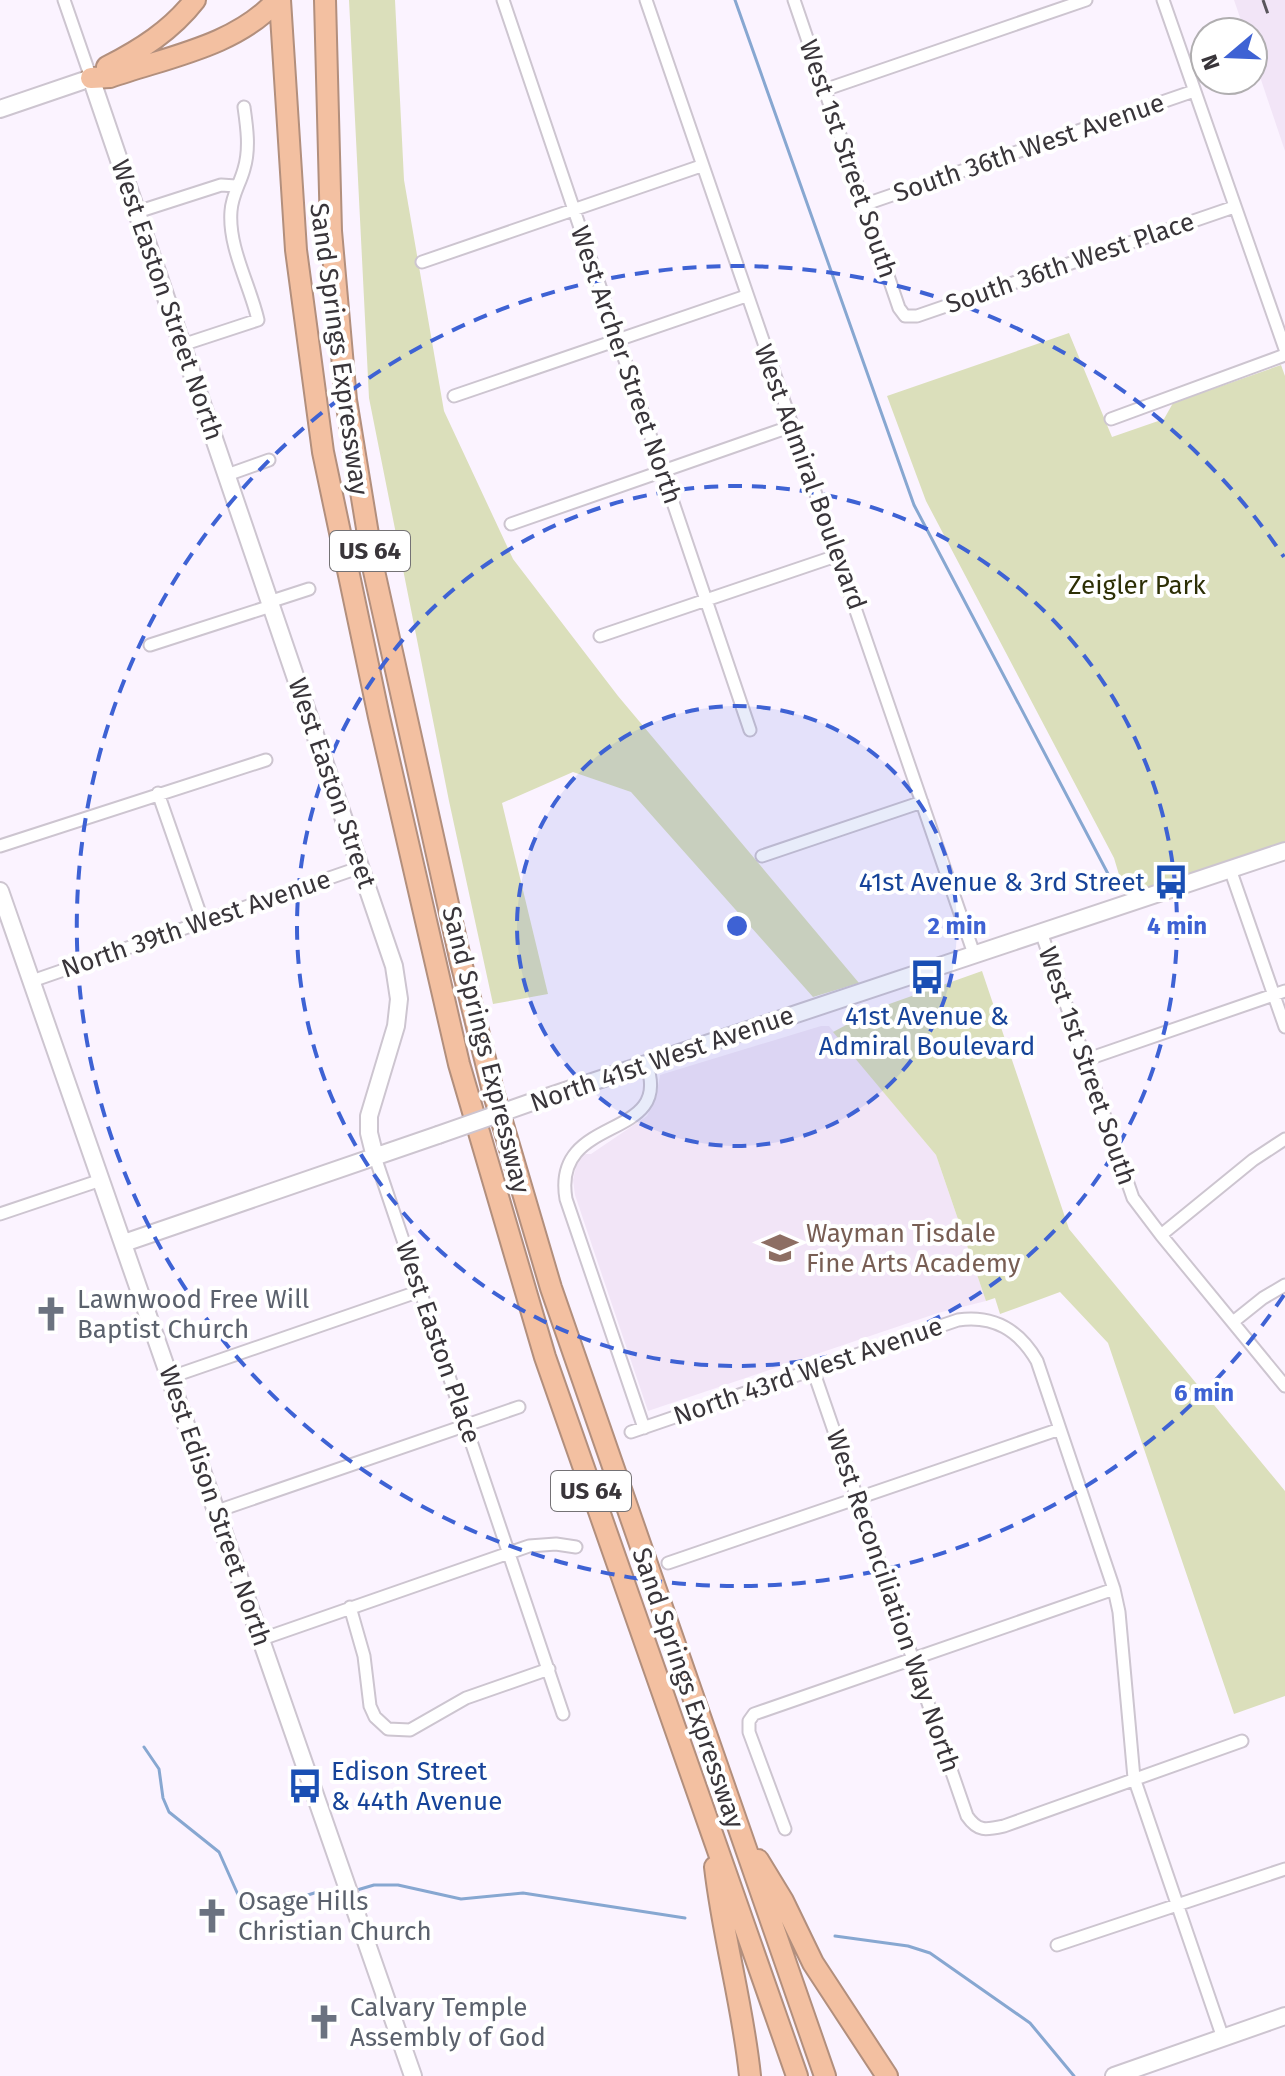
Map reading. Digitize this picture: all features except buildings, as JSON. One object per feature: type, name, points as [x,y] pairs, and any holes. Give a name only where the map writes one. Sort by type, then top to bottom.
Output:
[{"type":"highway","points":[[91,78],[141,50],[195,0]]},
{"type":"highway","points":[[91,78],[110,77],[226,37],[254,22],[279,0]]},
{"type":"highway","name":"Sand Springs Expressway","points":[[279,0],[296,250],[321,440],[341,544],[448,1019],[481,1146],[545,1357],[797,2076]]},
{"type":"highway","name":"Sand Springs Expressway","points":[[325,0],[330,217],[346,400],[374,571],[450,916],[493,1091],[547,1276],[825,2076]]},
{"type":"highway","points":[[737,1824],[783,1901],[813,1963],[887,2076]]},
{"type":"highway","points":[[712,1833],[721,1920],[741,2005],[750,2076]]},
{"type":"street","name":"West Easton Street North","points":[[64,0],[270,604]]},
{"type":"street","name":"West Archer Street North","points":[[503,0],[750,730]]},
{"type":"street","name":"West Admiral Boulevard","points":[[646,0],[974,954]]},
{"type":"street","name":"West 1st Street South","points":[[794,0],[899,308],[905,316]]},
{"type":"street","points":[[824,90],[1086,0]]},
{"type":"street","points":[[1163,0],[1189,76]]},
{"type":"street","points":[[0,109],[91,78]]},
{"type":"street","name":"South 36th West Avenue","points":[[863,205],[1189,93]]},
{"type":"street","points":[[1111,419],[1284,346],[1196,96]]},
{"type":"street","points":[[182,345],[258,320],[233,236],[231,211],[236,186],[245,167],[244,107]]},
{"type":"street","points":[[422,262],[701,166]]},
{"type":"street","points":[[137,212],[221,185],[236,186]]},
{"type":"street","name":"South 36th West Place","points":[[905,316],[917,316],[1234,207]]},
{"type":"street","points":[[454,396],[746,296]]},
{"type":"street","points":[[511,524],[792,426]]},
{"type":"street","points":[[227,475],[269,460]]},
{"type":"street","points":[[600,636],[839,555]]},
{"type":"street","points":[[150,645],[309,589]]},
{"type":"street","name":"West Easton Street","points":[[270,604],[394,966]]},
{"type":"street","points":[[0,846],[266,760]]},
{"type":"street","points":[[158,793],[203,922]]},
{"type":"street","points":[[762,856],[922,802]]},
{"type":"street","name":"North 41st West Avenue","points":[[124,1243],[646,1063],[1285,851]]},
{"type":"street","name":"North 39th West Avenue","points":[[32,981],[361,867]]},
{"type":"street","points":[[1230,869],[1280,993],[1285,1027]]},
{"type":"street","name":"West Edison Street North","points":[[0,891],[5,923],[32,981],[413,2076]]},
{"type":"street","name":"West 1st Street South","points":[[1041,932],[1127,1184],[1142,1211],[1285,1386]]},
{"type":"street","name":"West Easton Place","points":[[394,966],[398,987],[396,1026],[372,1101],[368,1126],[375,1157],[563,1714]]},
{"type":"street","points":[[1085,1060],[1280,993]]},
{"type":"street","points":[[644,1428],[566,1199],[564,1178],[569,1161],[581,1146],[626,1122],[642,1108],[652,1079],[646,1063]]},
{"type":"street","points":[[1161,1235],[1253,1160],[1285,1139]]},
{"type":"street","points":[[0,1214],[101,1180]]},
{"type":"street","points":[[1233,1322],[1285,1285]]},
{"type":"street","points":[[171,1377],[420,1291]]},
{"type":"street","name":"North 43rd West Avenue","points":[[631,1432],[958,1320],[987,1319],[1009,1328],[1029,1347],[1060,1429]]},
{"type":"street","name":"West Reconciliation Way North","points":[[813,1370],[967,1816],[978,1829],[1004,1826],[1134,1778]]},
{"type":"street","points":[[217,1511],[519,1407]]},
{"type":"street","points":[[668,1563],[1060,1429],[1119,1612],[1134,1778],[1223,2038]]},
{"type":"street","points":[[262,1639],[509,1552],[547,1544],[576,1547]]},
{"type":"street","points":[[785,1829],[749,1732],[751,1717],[759,1711],[1114,1589]]},
{"type":"street","points":[[350,1607],[364,1656],[370,1706],[383,1726],[395,1731],[410,1730],[466,1698],[549,1669]]},
{"type":"street","points":[[1134,1778],[1242,1741]]},
{"type":"street","points":[[1057,1945],[1285,1869]]},
{"type":"street","points":[[1114,2076],[1285,2016]]},
{"type":"shaded area","points":[[1234,0],[1285,0],[1285,151],[1266,96],[1269,96],[1269,16],[1240,16]]},
{"type":"shaded area","name":"Wayman Tisdale Fine Arts Academy","points":[[829,1026],[936,1155],[986,1301],[938,1313],[648,1411],[575,1195],[573,1180],[577,1162],[583,1154],[591,1154],[647,1116],[657,1094],[660,1075]]},
{"type":"green space","points":[[349,0],[395,0],[404,180],[444,411],[513,559],[618,696],[859,983],[813,997],[631,792],[573,772],[502,803],[548,994],[493,1004],[449,801],[369,398]]},
{"type":"green space","name":"Zeigler Park","points":[[1069,333],[1112,437],[1164,419],[1173,403],[1281,365],[1285,376],[1285,844],[1139,890],[1123,888],[1114,858],[926,501],[887,396]]},
{"type":"green space","points":[[982,971],[1069,1229],[1285,1491],[1285,1696],[1234,1714],[1108,1343],[1060,1292],[1000,1314],[995,1298],[986,1301],[936,1155],[833,1032],[878,1008]]},
{"type":"waterway","points":[[735,0],[914,505],[1116,889]]},
{"type":"waterway","points":[[144,1747],[159,1769],[163,1798],[169,1812],[219,1852],[239,1897],[247,1905],[268,1907],[321,1891],[342,1895]]},
{"type":"waterway","points":[[357,1890],[374,1885],[398,1885],[461,1899],[523,1893],[685,1918]]},
{"type":"waterway","points":[[835,1936],[908,1946],[930,1953],[1030,2023],[1074,2076]]},
{"type":"railway","points":[[1263,0],[1269,16]]},
{"type":"place","name":"41st Avenue & 3rd Street","points":[[1171,882]]},
{"type":"place","name":"41st Avenue & Admiral Boulevard","points":[[927,977]]},
{"type":"place","name":"Wayman Tisdale Fine Arts Academy","points":[[780,1248]]},
{"type":"place","name":"Lawnwood Free Will Baptist Church","points":[[51,1314]]},
{"type":"place","name":"Edison Street & 44th Avenue","points":[[305,1786]]},
{"type":"place","name":"Osage Hills Christian Church","points":[[212,1916]]},
{"type":"place","name":"Calvary Temple Assembly of God","points":[[324,2022]]}]
